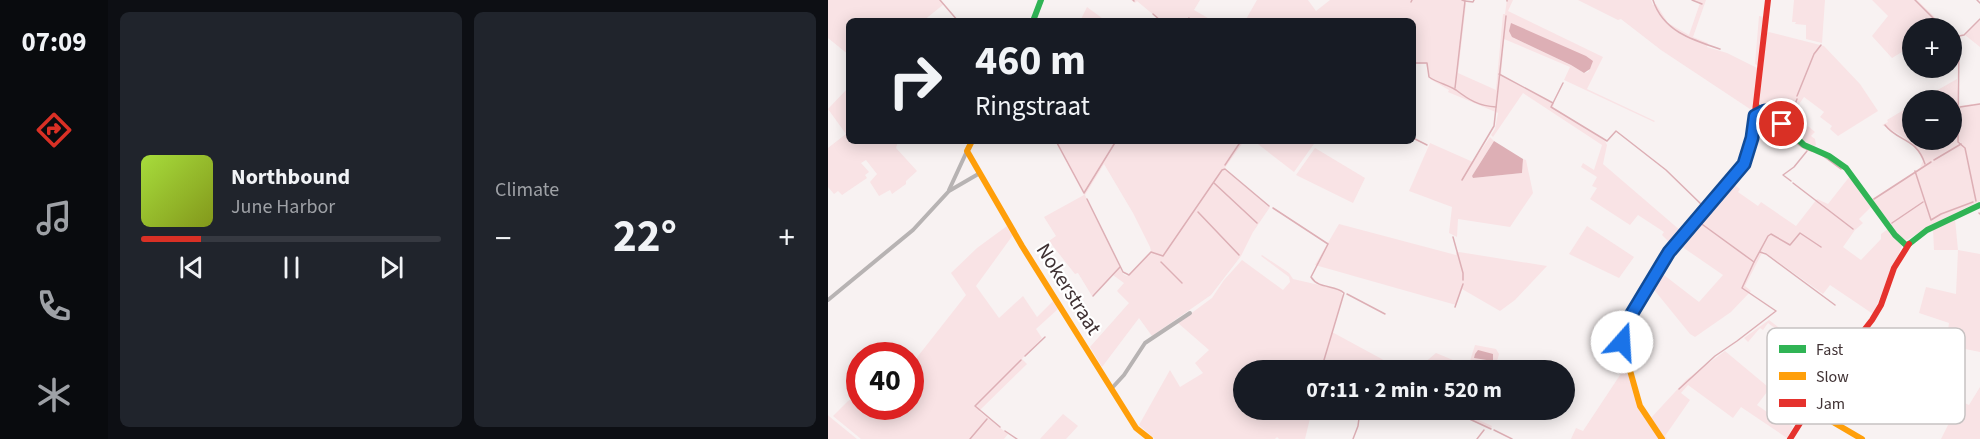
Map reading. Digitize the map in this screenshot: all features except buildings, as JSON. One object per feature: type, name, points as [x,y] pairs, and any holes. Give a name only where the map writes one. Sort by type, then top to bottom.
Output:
[{"type":"street","points":[[1035,18],[1041,0]]},
{"type":"street","points":[[1662,439],[1640,406],[1622,342],[1622,330],[1669,252],[1744,164],[1752,138],[1768,0]]},
{"type":"street","points":[[1756,105],[1782,124],[1804,145],[1829,156],[1846,168],[1895,236],[1907,246]]},
{"type":"street","points":[[1755,116],[1765,111]]},
{"type":"street","points":[[949,191],[970,144]]},
{"type":"street","name":"Nokerstraat","points":[[967,151],[1022,246],[1136,428],[1150,439]]},
{"type":"street","points":[[828,300],[913,230],[949,191],[980,173]]},
{"type":"street","points":[[1866,328],[1881,305],[1894,268],[1907,246],[1927,230],[1980,204]]},
{"type":"street","points":[[1112,388],[1124,375],[1145,343],[1190,313]]},
{"type":"street","points":[[1790,439],[1799,424]]},
{"type":"street","points":[[1836,424],[1862,439]]},
{"type":"shaded area","points":[[828,0],[940,0],[944,4],[927,18],[846,18],[846,53],[828,38]]},
{"type":"shaded area","points":[[1131,0],[1200,0],[1194,10],[1208,18],[1157,18],[1137,1],[1135,3]]},
{"type":"shaded area","points":[[1257,0],[1308,0],[1316,11],[1330,0],[1463,0],[1466,4],[1458,73],[1496,90],[1503,14],[1505,14],[1507,0],[1513,0],[1508,11],[1603,57],[1587,89],[1655,121],[1564,80],[1570,67],[1504,39],[1501,76],[1554,104],[1553,107],[1605,141],[1607,145],[1603,164],[1681,231],[1671,244],[1662,235],[1664,232],[1638,215],[1630,225],[1590,199],[1597,188],[1592,186],[1597,177],[1581,167],[1583,163],[1594,170],[1602,145],[1523,93],[1493,137],[1491,135],[1495,129],[1498,113],[1448,92],[1449,90],[1430,79],[1426,64],[1416,64],[1416,18],[1247,18]],"holes":[[[1512,37],[1592,64],[1588,72],[1584,73]]]},
{"type":"shaded area","points":[[1578,0],[1651,0],[1668,23],[1689,35],[1700,3],[1693,0],[1706,0],[1693,37],[1708,43],[1707,47],[1727,53],[1759,69],[1753,111],[1661,50],[1621,19],[1618,20]]},
{"type":"shaded area","points":[[1794,0],[1825,0],[1822,43],[1806,39],[1806,25],[1792,22]]},
{"type":"shaded area","points":[[1872,0],[1917,0],[1936,18],[1902,18],[1902,52],[1892,58],[1872,36],[1888,16]]},
{"type":"shaded area","points":[[1087,7],[1102,18],[1082,18]]},
{"type":"shaded area","points":[[1759,16],[1765,17],[1759,66],[1755,64]]},
{"type":"shaded area","points":[[1980,20],[1980,47],[1965,35]]},
{"type":"shaded area","points":[[1511,23],[1586,56],[1593,61],[1590,69],[1584,73],[1512,37],[1509,31]]},
{"type":"shaded area","points":[[1767,33],[1824,46],[1860,84],[1878,111],[1838,136],[1830,129],[1832,126],[1820,117],[1824,112],[1804,97],[1793,113],[1796,116],[1791,124],[1800,131],[1802,129],[1804,131],[1808,126],[1815,132],[1811,136],[1815,139],[1816,145],[1802,140],[1786,124],[1759,104]]},
{"type":"shaded area","points":[[1957,79],[1958,90],[1938,90]]},
{"type":"shaded area","points":[[846,90],[846,134],[828,109]]},
{"type":"shaded area","points":[[1980,103],[1980,201],[1931,225],[1907,240],[1902,239],[1872,199],[1920,168],[1923,161],[1917,150],[1962,150],[1962,106]]},
{"type":"shaded area","points":[[1902,111],[1902,136],[1882,125],[1888,122],[1887,120]]},
{"type":"shaded area","points":[[1764,113],[1797,140],[1842,167],[1841,170],[1821,156],[1799,146],[1767,119],[1761,117],[1757,121],[1758,117]]},
{"type":"shaded area","points":[[846,134],[846,144],[897,144],[896,148],[917,171],[906,181],[906,184],[892,194],[890,190],[879,196],[870,182],[877,174],[866,160],[861,163],[869,172],[865,175],[867,178],[842,195],[838,191],[834,194],[828,187],[828,148]]},
{"type":"shaded area","points":[[1490,137],[1494,141],[1472,176],[1473,178],[1522,173],[1523,159],[1526,160],[1533,193],[1510,227],[1458,219],[1457,237],[1449,233],[1452,207],[1409,191],[1430,143],[1473,162]]},
{"type":"shaded area","points":[[1494,141],[1523,159],[1522,173],[1473,178],[1472,176]]},
{"type":"shaded area","points":[[1057,144],[1242,144],[1224,169],[1270,207],[1253,232],[1241,256],[1211,295],[1152,336],[1139,318],[1102,367],[1090,347],[1129,303],[1117,291],[1124,283],[1113,275],[1092,296],[1078,273],[1075,274],[1049,241],[1056,236],[1044,217],[1084,195]],"holes":[[[1104,164],[1151,251],[1127,276],[1123,274],[1085,195]]]},
{"type":"shaded area","points":[[1258,144],[1314,144],[1294,172]]},
{"type":"shaded area","points":[[1315,148],[1365,178],[1353,203],[1296,175]]},
{"type":"shaded area","points":[[1850,176],[1872,206],[1859,219],[1863,223],[1843,247],[1861,260],[1881,239],[1881,234],[1888,229],[1902,246],[1873,314],[1830,285],[1823,294],[1763,251],[1745,286],[1751,291],[1731,312],[1695,337],[1690,334],[1651,286],[1660,272],[1699,302],[1723,275],[1678,244],[1696,220],[1731,182],[1740,189],[1738,192],[1758,206],[1761,202],[1796,226],[1817,199],[1828,204]]},
{"type":"shaded area","points":[[1955,219],[1958,250],[1934,250],[1933,229]]},
{"type":"shaded area","points":[[1339,224],[1456,255],[1459,252],[1547,266],[1515,300],[1500,311],[1462,289],[1456,305],[1315,265]]},
{"type":"shaded area","points":[[1007,226],[1013,235],[976,286],[999,318],[1023,296],[1037,317],[1053,301],[1058,309],[1036,329],[1042,338],[1022,359],[1027,364],[979,411],[1008,434],[1004,439],[861,439],[833,416],[846,403],[846,420],[924,420],[924,348],[966,295],[951,273],[977,248]]},
{"type":"shaded area","points":[[1587,226],[1634,257],[1619,278],[1569,254]]},
{"type":"shaded area","points":[[1958,250],[1980,254],[1980,352],[1965,349],[1965,328],[1948,328],[1949,323],[1919,313],[1926,287],[1956,294]]},
{"type":"shaded area","points":[[1261,256],[1289,273],[1293,279],[1341,290],[1343,298],[1332,332],[1384,360],[1233,360],[1233,420],[1310,420],[1305,439],[1279,439],[1277,437],[1275,439],[1155,439],[1139,425],[1170,370],[1180,387],[1203,373],[1195,363],[1209,350],[1178,323],[1212,298],[1242,260],[1283,290],[1290,282],[1289,277]]},
{"type":"shaded area","points":[[1769,320],[1779,328],[1775,328],[1768,323],[1763,330],[1760,328],[1748,342],[1744,338]]},
{"type":"shaded area","points":[[1475,345],[1496,349],[1499,354],[1497,360],[1470,360]]},
{"type":"shaded area","points":[[1478,350],[1493,354],[1493,360],[1474,358]]},
{"type":"shaded area","points":[[1725,351],[1767,386],[1767,392],[1757,405],[1767,412],[1767,424],[1789,424],[1793,427],[1787,438],[1741,407],[1733,418],[1688,385],[1681,393],[1690,400],[1665,436],[1667,439],[1664,439],[1650,419],[1686,380]]},
{"type":"shaded area","points":[[1436,353],[1453,360],[1428,360]]},
{"type":"shaded area","points":[[1626,366],[1640,412],[1660,439],[1571,439],[1576,428],[1583,431]]},
{"type":"shaded area","points":[[1980,387],[1980,439],[1941,439],[1948,424],[1965,424],[1965,403],[1969,405]]},
{"type":"shaded area","points":[[1063,414],[1078,426],[1066,439],[1040,439]]},
{"type":"shaded area","points":[[828,415],[830,417],[857,439],[828,439]]},
{"type":"shaded area","points":[[1471,420],[1478,420],[1492,426],[1491,429]]},
{"type":"waterway","points":[[940,0],[955,18]]},
{"type":"waterway","points":[[1455,88],[1465,1],[1462,0]]},
{"type":"waterway","points":[[1465,1],[1473,2],[1474,0]]},
{"type":"waterway","points":[[1653,0],[1658,11],[1671,27],[1689,38],[1720,49]]},
{"type":"waterway","points":[[1692,0],[1702,4]]},
{"type":"waterway","points":[[1915,0],[1933,18]]},
{"type":"waterway","points":[[1977,0],[1980,3]]},
{"type":"waterway","points":[[1153,14],[1158,18]]},
{"type":"waterway","points":[[1462,180],[1494,126],[1506,16]]},
{"type":"waterway","points":[[1962,35],[1980,19]]},
{"type":"waterway","points":[[1797,96],[1814,54],[1821,45]]},
{"type":"waterway","points":[[1416,63],[1427,63],[1429,77],[1453,88],[1465,97],[1496,107]]},
{"type":"waterway","points":[[1499,74],[1553,103],[1563,83]]},
{"type":"waterway","points":[[1959,78],[1958,142],[1965,148],[1976,201]]},
{"type":"waterway","points":[[1786,121],[1789,120],[1797,99]]},
{"type":"waterway","points":[[1553,103],[1551,107],[1607,141],[1616,131],[1666,170],[1702,205]]},
{"type":"waterway","points":[[1962,107],[1980,104]]},
{"type":"waterway","points":[[1753,153],[1757,123],[1761,115],[1766,115],[1780,126]]},
{"type":"waterway","points":[[1885,125],[1912,144],[1925,164]]},
{"type":"waterway","points":[[1784,129],[1800,146],[1812,151]]},
{"type":"waterway","points":[[1416,140],[1427,145]]},
{"type":"waterway","points":[[1058,144],[1084,193],[1114,144]]},
{"type":"waterway","points":[[1225,165],[1239,144]]},
{"type":"waterway","points":[[1934,160],[1951,150]]},
{"type":"waterway","points":[[1791,181],[1783,175],[1794,167],[1807,151]]},
{"type":"waterway","points":[[1822,155],[1841,169]]},
{"type":"waterway","points":[[1874,199],[1931,162]]},
{"type":"waterway","points":[[1087,199],[1123,272],[1129,275],[1151,252],[1163,256],[1222,170],[1225,169],[1269,206]]},
{"type":"waterway","points":[[1915,171],[1931,220],[1973,202]]},
{"type":"waterway","points":[[1214,183],[1257,223]]},
{"type":"waterway","points":[[1793,183],[1853,229]]},
{"type":"waterway","points":[[1892,223],[1923,202]]},
{"type":"waterway","points":[[1273,208],[1328,244],[1311,277],[1318,284],[1344,293],[1324,360]]},
{"type":"waterway","points":[[1198,212],[1239,255]]},
{"type":"waterway","points":[[1679,389],[1715,356],[1776,311],[1742,288],[1754,262],[1699,222]]},
{"type":"waterway","points":[[1754,262],[1771,234],[1790,245],[1800,233],[1821,247]]},
{"type":"waterway","points":[[1453,237],[1463,280]]},
{"type":"waterway","points":[[1760,252],[1766,254],[1835,305]]},
{"type":"waterway","points":[[1161,262],[1182,283]]},
{"type":"waterway","points":[[1093,296],[1120,267]]},
{"type":"waterway","points":[[1455,307],[1463,284]]},
{"type":"waterway","points":[[1347,294],[1385,314]]},
{"type":"waterway","points":[[1025,356],[1045,337]]},
{"type":"waterway","points":[[1000,427],[975,406],[1021,360]]},
{"type":"waterway","points":[[970,439],[987,419]]},
{"type":"waterway","points":[[1353,439],[1359,420]]},
{"type":"waterway","points":[[1472,420],[1491,429]]},
{"type":"waterway","points":[[1477,439],[1484,430]]},
{"type":"waterway","points":[[1494,430],[1512,439]]},
{"type":"waterway","points":[[1005,431],[1017,439]]},
{"type":"traffic: fast","points":[[1034,18],[1041,0]]},
{"type":"traffic: fast","points":[[1756,106],[1774,117],[1804,145],[1829,156],[1846,168],[1895,235],[1907,246]]},
{"type":"traffic: fast","points":[[1909,244],[1927,230],[1980,205]]},
{"type":"traffic: slow","points":[[970,144],[967,151],[1022,246],[1136,428],[1150,439]]},
{"type":"traffic: slow","points":[[1662,439],[1640,406],[1622,342],[1622,330],[1669,252],[1744,165]]},
{"type":"traffic: slow","points":[[1836,424],[1862,439]]},
{"type":"traffic: jam","points":[[1744,165],[1752,138],[1768,0]]},
{"type":"traffic: jam","points":[[1866,328],[1881,305],[1894,268],[1909,244]]},
{"type":"traffic: jam","points":[[1790,439],[1799,424]]},
{"type":"route","points":[[1622,342],[1622,330],[1669,252],[1744,164],[1752,138],[1755,116],[1765,111],[1782,124]]}]
